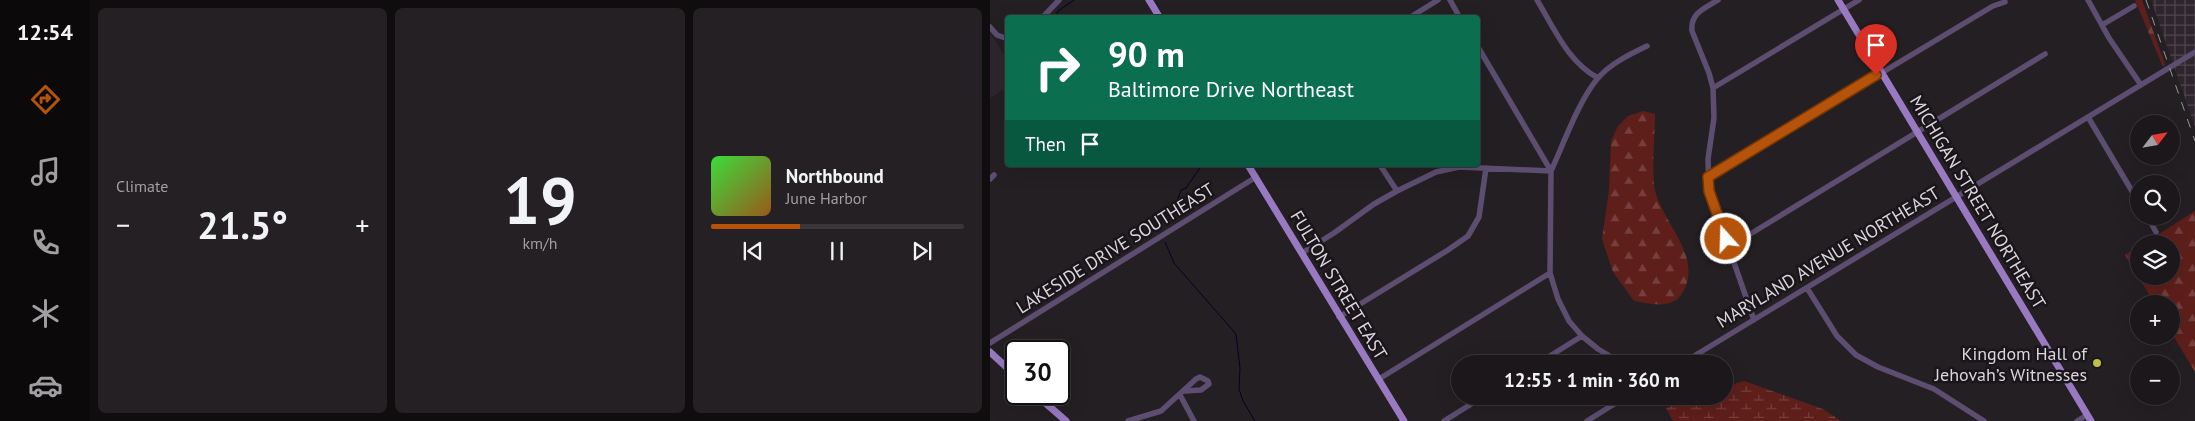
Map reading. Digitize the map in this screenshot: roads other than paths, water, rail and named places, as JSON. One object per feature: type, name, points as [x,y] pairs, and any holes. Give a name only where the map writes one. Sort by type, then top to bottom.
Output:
[{"type":"main road","points":[[1149,0],[1158,15]]},
{"type":"main road","name":"MICHIGAN STREET NORTHEAST","points":[[1838,0],[2089,418]]},
{"type":"main road","name":"FULTON STREET EAST","points":[[1249,167],[1404,421]]},
{"type":"main road","points":[[990,352],[1005,366]]},
{"type":"main road","points":[[1048,405],[1066,421]]},
{"type":"street","points":[[1045,15],[1059,0]]},
{"type":"street","points":[[1414,15],[1438,0]]},
{"type":"street","points":[[1450,0],[1458,15]]},
{"type":"street","points":[[1537,0],[1574,59],[1584,69],[1598,78]]},
{"type":"street","points":[[1718,0],[1694,16],[1691,24],[1713,88],[1714,118],[1708,159],[1709,191],[1754,320]]},
{"type":"street","points":[[1713,88],[1859,0]]},
{"type":"street","points":[[2088,0],[2140,85]]},
{"type":"street","points":[[1708,177],[1993,6],[2005,2]]},
{"type":"street","points":[[2102,25],[2134,6]]},
{"type":"street","points":[[990,26],[997,35],[1005,38]]},
{"type":"street","points":[[1608,355],[1582,336],[1569,320],[1558,299],[1550,273],[1551,170],[1581,107],[1598,78],[1632,53],[1647,46]]},
{"type":"street","points":[[1480,50],[1551,170]]},
{"type":"street","name":"MARYLAND AVENUE NORTHEAST","points":[[1695,355],[2195,52]]},
{"type":"street","points":[[1729,247],[2045,54]]},
{"type":"street","points":[[2088,118],[2130,188]]},
{"type":"street","points":[[1381,167],[1397,190]]},
{"type":"street","points":[[1302,253],[1397,190],[1424,176],[1449,168],[1551,170]]},
{"type":"street","points":[[1339,317],[1468,236],[1479,216],[1486,168]]},
{"type":"street","name":"LAKESIDE DRIVE SOUTHEAST","points":[[990,343],[1256,177]]},
{"type":"street","points":[[2152,225],[2156,232]]},
{"type":"street","points":[[1378,379],[1550,273]]},
{"type":"street","points":[[1807,288],[1837,336],[1856,354],[1878,366],[1934,389],[1984,421]]},
{"type":"street","points":[[1551,355],[1582,336]]},
{"type":"street","points":[[1128,421],[1161,411],[1183,393],[1194,421]]},
{"type":"street","points":[[1444,421],[1470,405]]},
{"type":"street","points":[[1587,421],[1613,405]]},
{"type":"street","points":[[2077,421],[2089,418]]},
{"type":"waterway","points":[[1058,15],[1058,11],[1074,0]]},
{"type":"waterway","points":[[1162,221],[1176,204],[1181,190],[1186,188],[1201,167]]},
{"type":"waterway","points":[[1165,242],[1174,263],[1236,334],[1240,368],[1239,389],[1243,401],[1255,421]]},
{"type":"railway","points":[[2146,0],[2195,141]]},
{"type":"place","name":"Kingdom Hall of Jehovah’s Witnesses","points":[[2097,363]]}]
